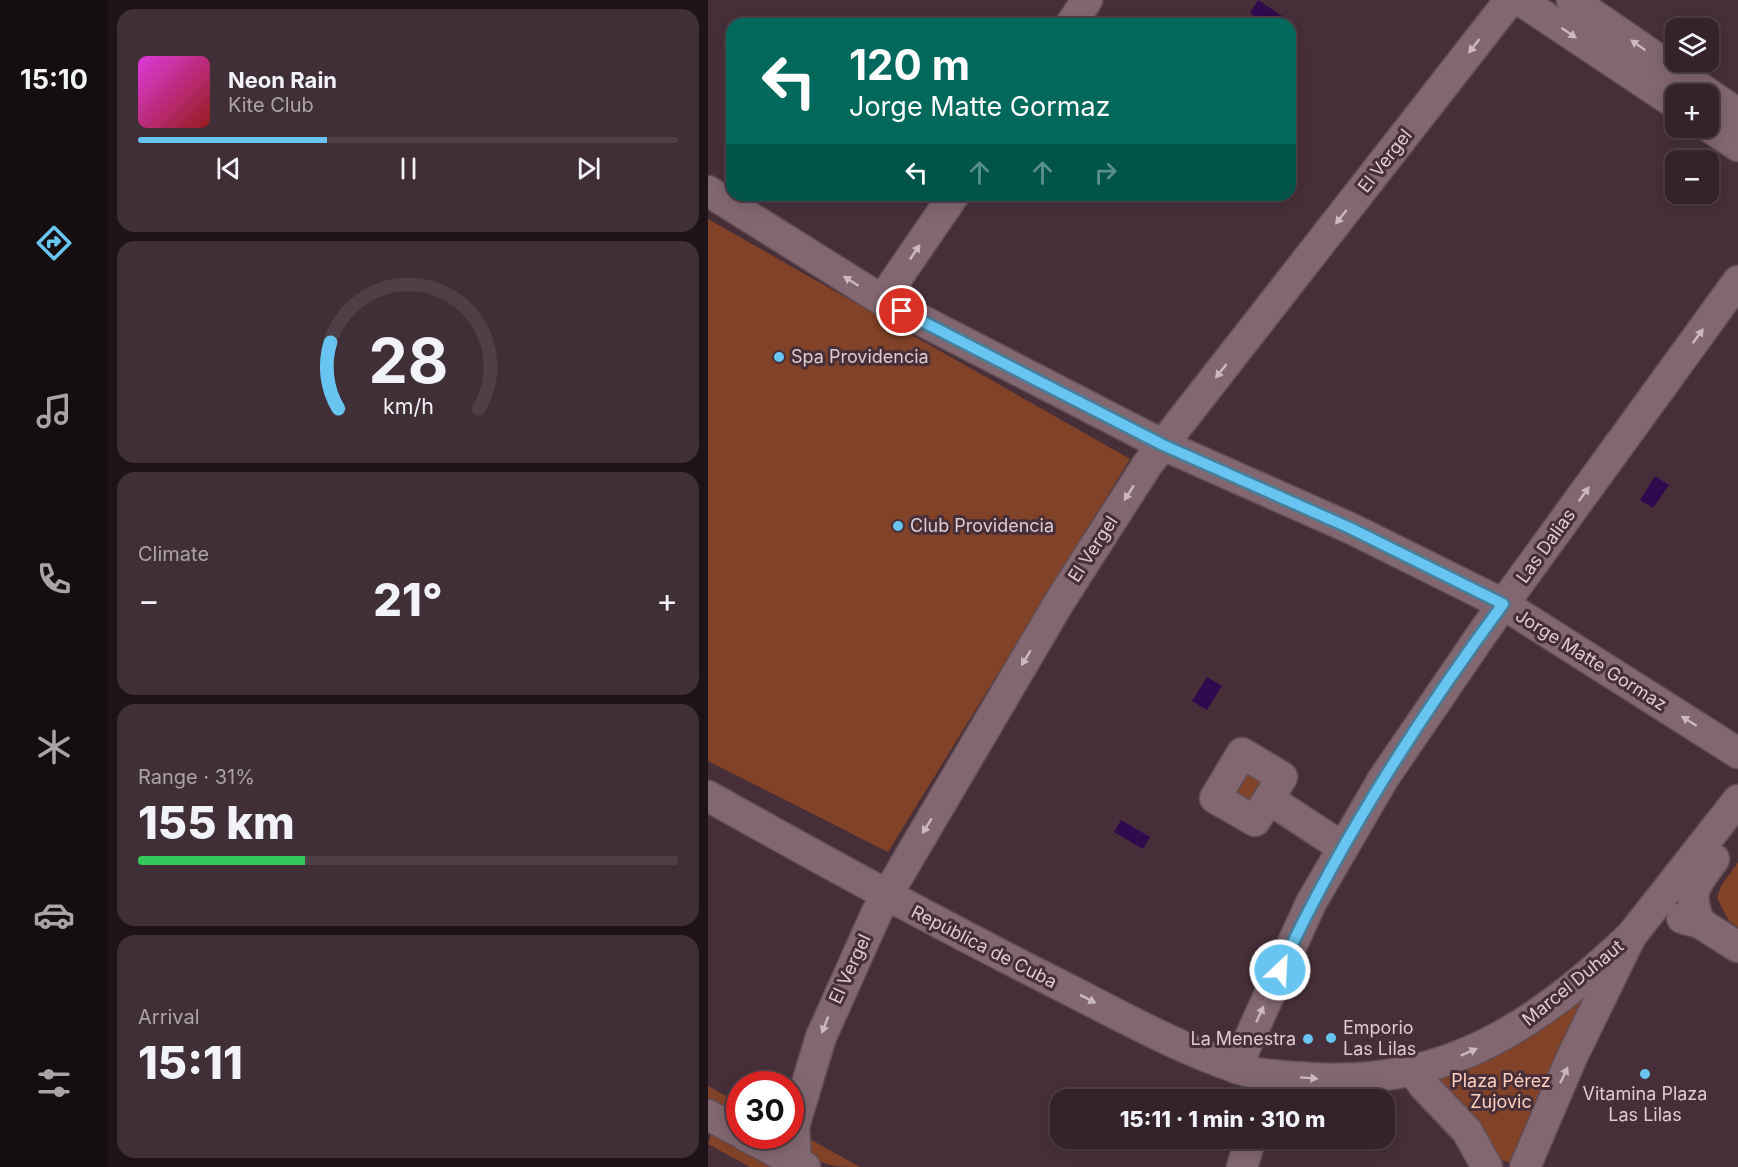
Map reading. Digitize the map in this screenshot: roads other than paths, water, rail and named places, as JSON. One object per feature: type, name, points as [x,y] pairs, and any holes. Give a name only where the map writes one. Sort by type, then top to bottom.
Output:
[{"type":"street","points":[[1075,18],[1087,0]]},
{"type":"street","name":"El Vergel","points":[[800,1165],[794,1126],[821,1037],[886,897],[1060,601],[1147,465],[1510,0]]},
{"type":"street","points":[[1520,0],[1665,97]]},
{"type":"street","points":[[1572,0],[1738,114]]},
{"type":"street","points":[[1719,133],[1738,146]]},
{"type":"street","name":"Jorge Matte Gormaz","points":[[708,190],[882,300],[1163,445],[1350,528],[1503,604],[1738,753]]},
{"type":"street","points":[[882,300],[950,201]]},
{"type":"street","name":"Las Dalias","points":[[1236,1068],[1311,903],[1342,847],[1402,751],[1503,604],[1738,281]]},
{"type":"street","name":"República de Cuba","points":[[708,796],[886,897],[1175,1043],[1236,1068],[1266,1087],[1414,1072]]},
{"type":"street","points":[[1269,799],[1342,847]]},
{"type":"street","name":"Marcel Duhaut","points":[[1414,1072],[1457,1058],[1514,1029],[1557,1001],[1639,927],[1738,800]]},
{"type":"street","points":[[1700,923],[1693,907],[1693,889],[1738,825]]},
{"type":"street","points":[[1639,927],[1664,915],[1700,923],[1738,947]]},
{"type":"street","name":"Marcel Duhaut","points":[[1525,1167],[1572,1057],[1639,927]]},
{"type":"street","points":[[1414,1072],[1424,1086],[1467,1131],[1487,1167]]},
{"type":"street","points":[[708,1115],[726,1125]]},
{"type":"street","points":[[770,1149],[800,1165]]},
{"type":"street","points":[[1242,1167],[1248,1149]]},
{"type":"place","name":"Spa Providencia","points":[[779,357]]},
{"type":"place","name":"Club Providencia","points":[[898,526]]},
{"type":"place","name":"Emporio Las Lilas","points":[[1331,1038]]},
{"type":"place","name":"La Menestra","points":[[1308,1039]]},
{"type":"place","name":"Vitamina Plaza Las Lilas","points":[[1645,1074]]},
{"type":"park label","name":"Plaza Pérez Zujovic","points":[[1501,1091]]}]
